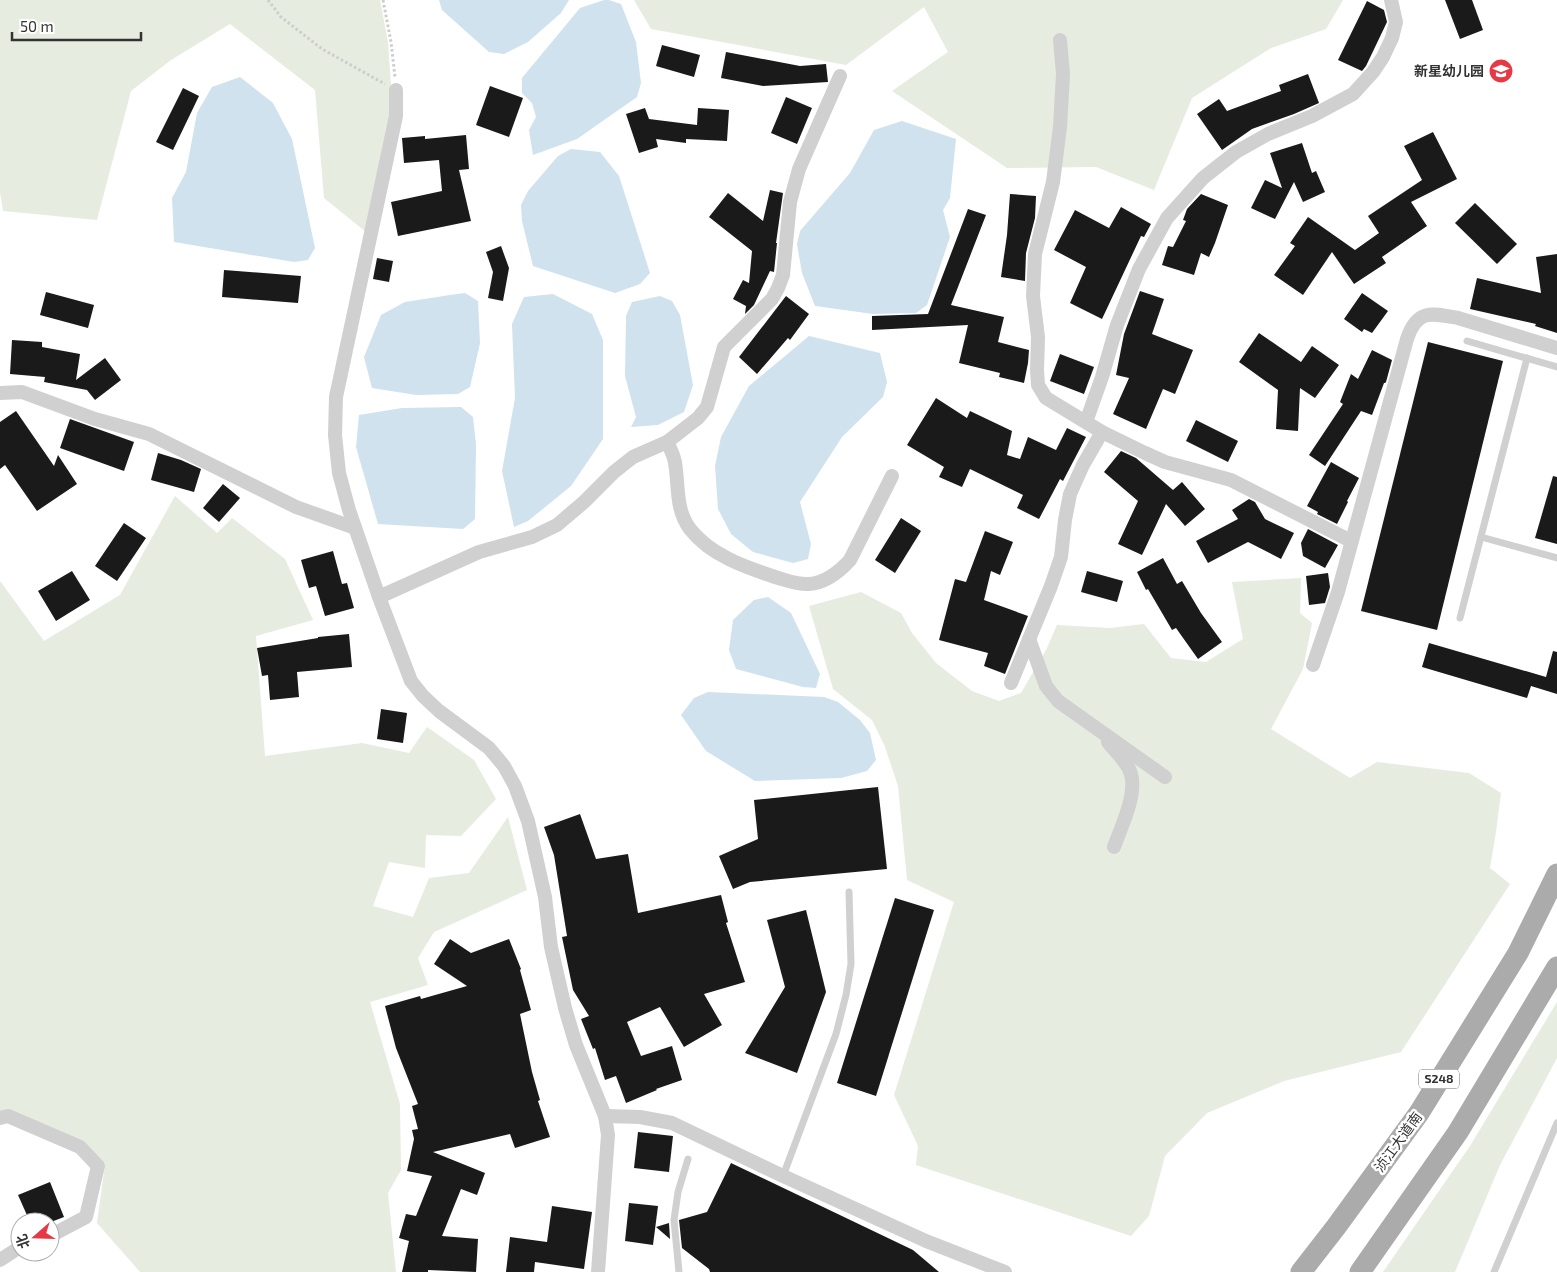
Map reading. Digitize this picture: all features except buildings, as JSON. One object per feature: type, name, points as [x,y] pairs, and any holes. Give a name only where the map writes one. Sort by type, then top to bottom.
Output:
[{"type":"main road","name":"浈江大道南","points":[[1301,1272],[1419,1113],[1518,953],[1557,874]]},
{"type":"main road","points":[[1360,1272],[1458,1132],[1557,967]]},
{"type":"street","points":[[1086,422],[1102,377],[1117,325],[1140,269],[1166,218],[1203,178],[1236,152],[1268,134],[1312,116],[1353,94],[1373,72],[1392,38],[1396,22],[1391,0]]},
{"type":"street","points":[[1060,40],[1063,74],[1060,127],[1053,182],[1035,254],[1033,296],[1038,337],[1038,384],[1046,398],[1102,432],[1165,462],[1231,480],[1351,541]]},
{"type":"street","points":[[379,597],[479,552],[532,537],[557,525],[633,457],[667,442],[693,422],[707,407],[724,347],[772,299],[778,288],[782,275],[790,202],[799,169],[840,76]]},
{"type":"street","points":[[396,90],[396,116],[336,397],[335,435],[339,473],[355,528],[411,681],[439,711],[488,748],[504,766],[515,786],[528,821],[545,897],[551,947],[565,1008],[576,1045],[605,1116],[608,1135],[598,1272]]},
{"type":"street","points":[[1313,665],[1338,592],[1407,339],[1414,322],[1425,316],[1458,318],[1557,348]]},
{"type":"street","points":[[0,393],[22,392],[95,419],[148,434],[296,507],[355,528]]},
{"type":"street","points":[[1011,684],[1051,586],[1060,557],[1064,520],[1070,494],[1083,465],[1102,432]]},
{"type":"street","points":[[667,442],[675,463],[678,497],[683,516],[690,528],[721,555],[755,570],[796,583],[808,584],[818,582],[835,574],[850,560],[892,476]]},
{"type":"street","points":[[1029,639],[1046,686],[1058,701],[1165,777]]},
{"type":"street","points":[[1098,729],[1129,770],[1133,784],[1132,794],[1114,847]]},
{"type":"street","points":[[0,1118],[8,1116],[80,1146],[98,1166],[86,1217],[60,1231]]},
{"type":"street","points":[[605,1116],[640,1117],[672,1123],[926,1241],[1005,1272]]},
{"type":"lane","points":[[1467,341],[1557,367]]},
{"type":"lane","points":[[1460,618],[1527,358]]},
{"type":"lane","points":[[1481,537],[1557,558]]},
{"type":"lane","points":[[783,1176],[836,1034],[846,996],[851,964],[849,892]]},
{"type":"lane","points":[[1494,1272],[1557,1125]]},
{"type":"lane","points":[[679,1272],[674,1220],[678,1192],[688,1159]]},
{"type":"path","points":[[268,0],[281,17],[322,49],[396,90]]},
{"type":"path","points":[[383,0],[391,42],[396,90]]},
{"type":"shaded area","points":[[0,0],[380,0],[388,42],[393,115],[366,232],[324,198],[315,90],[230,24],[171,60],[131,91],[97,220],[3,211],[0,192]]},
{"type":"shaded area","points":[[634,0],[1343,0],[1326,29],[1271,48],[1192,98],[1154,190],[1096,167],[1007,168],[892,91],[948,52],[924,7],[846,65],[651,29]]},
{"type":"shaded area","points":[[175,496],[217,533],[232,518],[285,559],[313,620],[256,636],[265,756],[362,743],[409,753],[427,727],[474,760],[496,799],[461,836],[426,835],[425,868],[389,862],[373,906],[413,917],[429,878],[469,873],[508,817],[527,890],[434,932],[418,958],[428,985],[370,1002],[400,1104],[401,1170],[388,1193],[396,1272],[140,1272],[97,1223],[105,1165],[80,1142],[0,1112],[0,581],[44,641],[120,595]]},
{"type":"shaded area","points":[[1301,578],[1300,613],[1312,623],[1303,669],[1271,729],[1350,778],[1377,762],[1469,773],[1501,793],[1490,868],[1510,884],[1401,1052],[1284,1081],[1207,1113],[1165,1156],[1149,1216],[1131,1236],[916,1165],[918,1146],[894,1095],[954,902],[907,880],[898,786],[885,747],[872,720],[833,689],[809,606],[861,592],[901,613],[912,633],[936,663],[972,691],[999,701],[1021,693],[1047,648],[1057,625],[1110,628],[1144,624],[1171,658],[1206,662],[1243,639],[1232,582]]},
{"type":"shaded area","points":[[1557,1002],[1557,1058],[1500,1165],[1455,1272],[1383,1272],[1470,1146]]},
{"type":"water","points":[[439,0],[569,0],[561,13],[528,42],[504,54],[489,52],[442,10]]},
{"type":"water","points":[[604,0],[621,4],[636,42],[641,83],[637,97],[577,139],[533,155],[529,130],[536,117],[532,103],[522,93],[522,78],[580,8]]},
{"type":"water","points":[[240,77],[273,103],[292,139],[315,248],[308,260],[294,262],[174,242],[172,198],[186,172],[197,113],[212,87]]},
{"type":"water","points":[[902,121],[956,139],[950,198],[943,210],[950,237],[927,305],[916,313],[873,314],[815,306],[802,273],[797,244],[800,231],[850,173],[874,130]]},
{"type":"water","points":[[571,149],[600,152],[619,176],[650,273],[640,284],[615,293],[533,266],[522,221],[521,205],[528,191],[558,156]]},
{"type":"water","points":[[465,293],[478,301],[480,343],[470,387],[458,394],[416,395],[372,388],[364,357],[381,315],[405,302]]},
{"type":"water","points":[[553,294],[592,314],[603,340],[603,439],[571,486],[528,521],[514,527],[502,471],[515,398],[512,324],[524,297]]},
{"type":"water","points":[[660,296],[672,301],[680,315],[693,385],[684,412],[658,425],[631,427],[636,417],[625,376],[626,316],[632,302]]},
{"type":"water","points":[[809,336],[880,353],[887,382],[883,397],[842,437],[800,502],[811,544],[808,559],[793,563],[753,552],[731,534],[718,509],[715,466],[721,437],[749,386]]},
{"type":"water","points":[[461,407],[473,417],[476,445],[475,519],[463,529],[378,524],[356,447],[359,415],[402,408]]},
{"type":"water","points":[[768,597],[791,613],[820,674],[816,688],[803,687],[736,669],[729,650],[733,620],[754,600]]},
{"type":"water","points":[[708,692],[824,697],[838,702],[860,720],[870,733],[876,760],[867,771],[841,778],[755,781],[706,751],[681,715],[694,698]]},
{"type":"place","name":"新星幼儿园","points":[[1501,71]]}]
